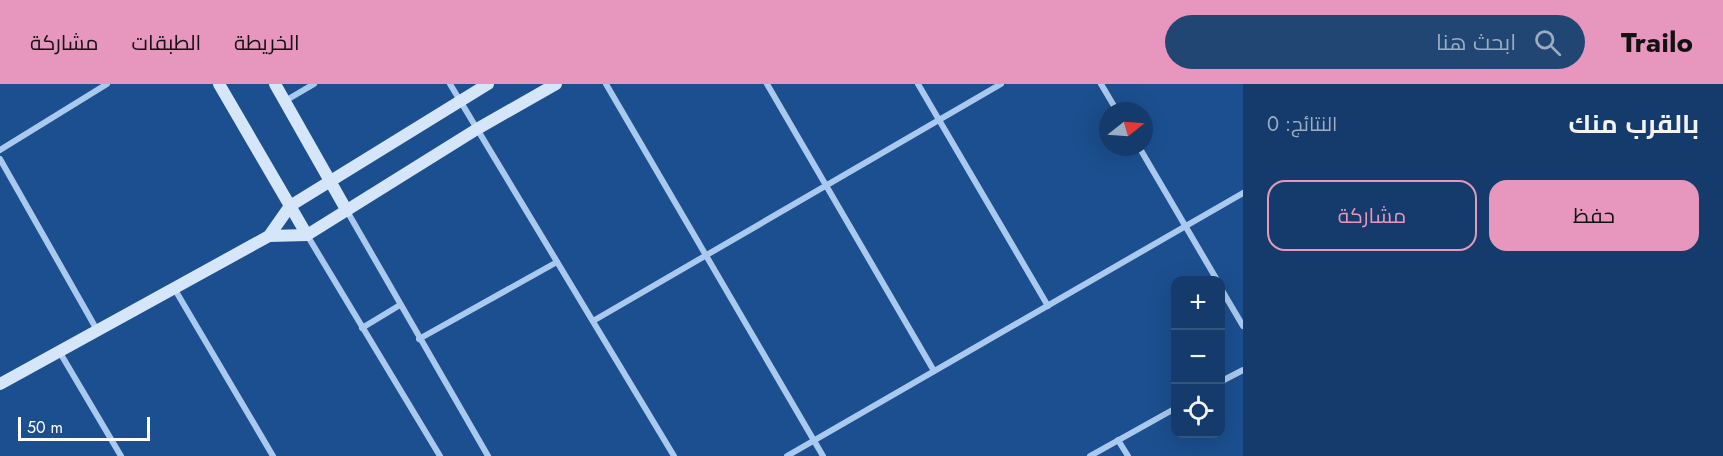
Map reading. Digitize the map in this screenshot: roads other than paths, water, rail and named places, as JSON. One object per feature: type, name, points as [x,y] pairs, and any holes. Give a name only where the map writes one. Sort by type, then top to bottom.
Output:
[{"type":"street","points":[[0,150],[107,84]]},
{"type":"street","points":[[219,84],[438,455]]},
{"type":"street","points":[[275,84],[488,456]]},
{"type":"street","points":[[285,102],[314,84]]},
{"type":"street","points":[[450,84],[674,456]]},
{"type":"street","points":[[0,384],[269,236],[290,207],[488,84]]},
{"type":"street","points":[[269,236],[307,235],[477,129],[556,84]]},
{"type":"street","points":[[606,84],[823,456]]},
{"type":"street","points":[[767,84],[934,371]]},
{"type":"street","points":[[918,84],[1048,306]]},
{"type":"street","points":[[593,321],[1001,84]]},
{"type":"street","points":[[1101,84],[1112,102]]},
{"type":"street","points":[[1144,156],[1215,276]]},
{"type":"street","points":[[0,159],[97,330]]},
{"type":"street","points":[[787,456],[1243,193]]},
{"type":"street","points":[[419,339],[557,262]]},
{"type":"street","points":[[174,288],[273,456]]},
{"type":"street","points":[[1225,294],[1243,326]]},
{"type":"street","points":[[362,328],[400,305]]},
{"type":"street","points":[[59,351],[121,456]]},
{"type":"street","points":[[1225,380],[1243,369]]},
{"type":"street","points":[[1090,456],[1171,411]]},
{"type":"street","points":[[1118,440],[1128,456]]}]
